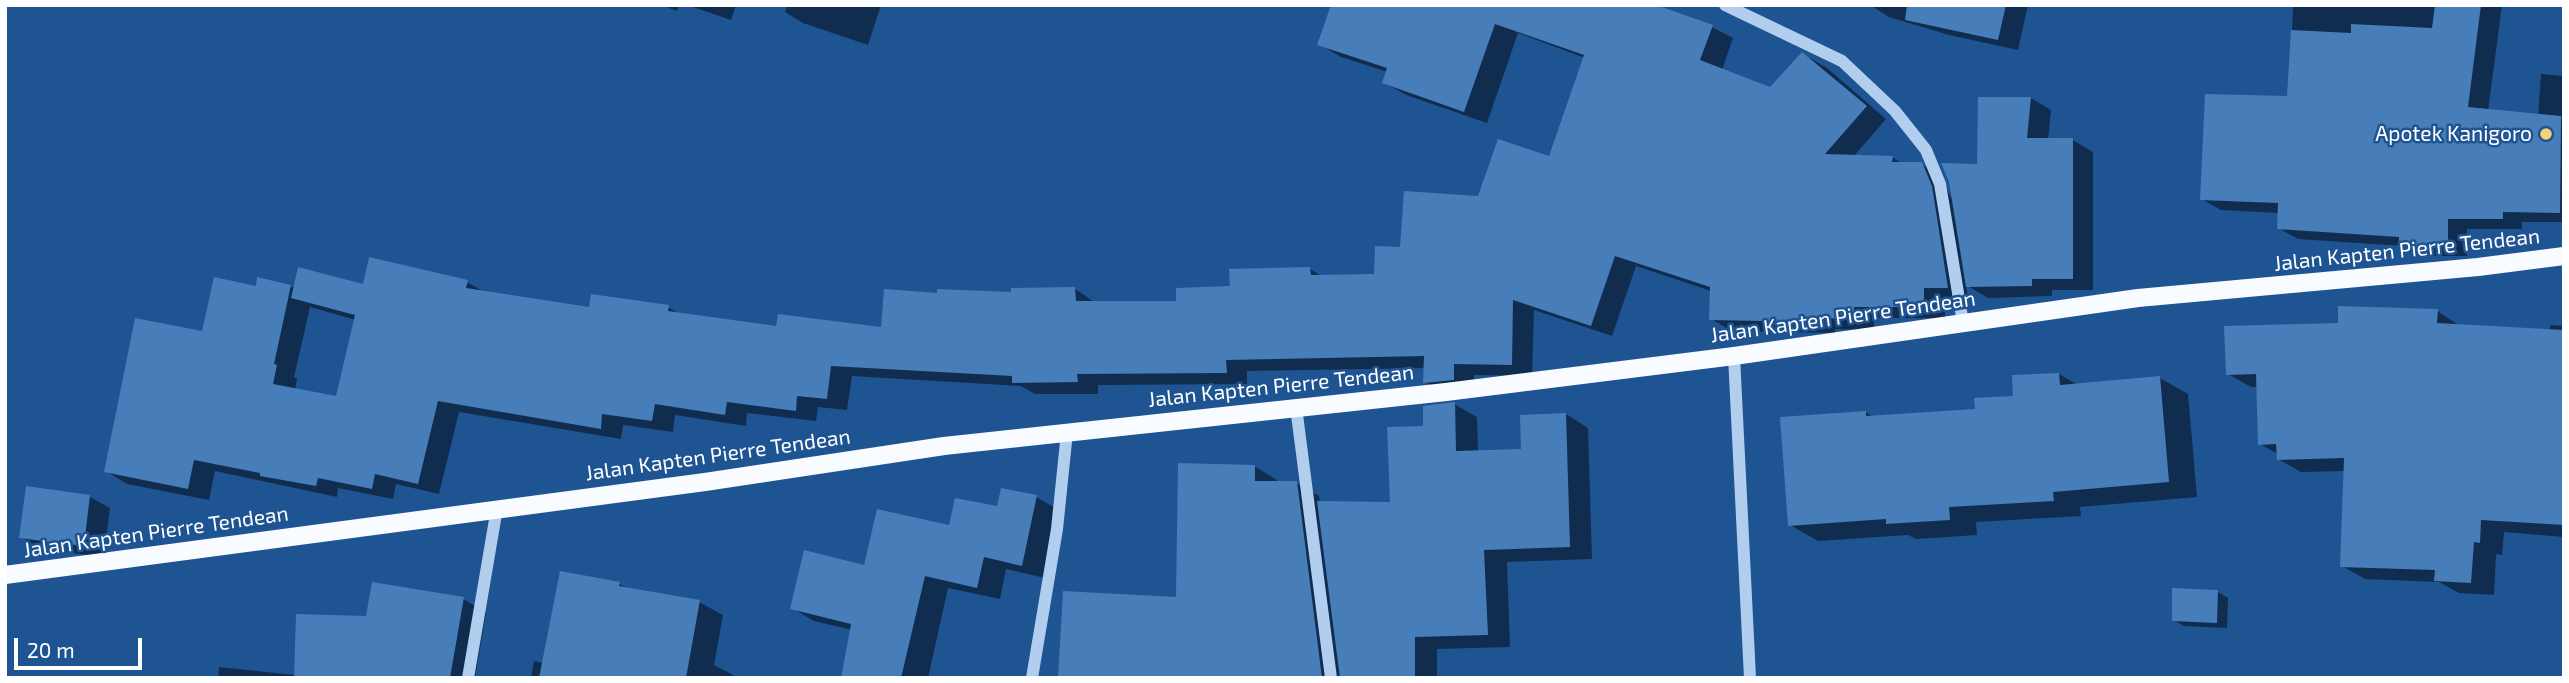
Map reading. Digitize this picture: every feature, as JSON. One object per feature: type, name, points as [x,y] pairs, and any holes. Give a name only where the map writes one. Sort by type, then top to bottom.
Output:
[{"type":"main road","name":"Jalan Kapten Pierre Tendean","points":[[5,575],[705,482],[944,446],[1446,392],[1734,356],[2138,298],[2479,267],[2564,256]]},
{"type":"street","points":[[1725,5],[1842,61],[1895,111],[1926,150],[1940,184],[1963,323]]},
{"type":"street","points":[[1734,356],[1750,678]]},
{"type":"street","points":[[1296,407],[1331,678]]},
{"type":"street","points":[[1032,678],[1057,529],[1067,432]]},
{"type":"street","points":[[468,678],[497,508]]},
{"type":"building","points":[[1331,5],[1656,5],[1713,25],[1700,60],[1770,87],[1802,52],[1867,106],[1825,154],[1893,156],[1892,162],[1922,162],[1932,186],[1948,288],[1924,288],[1924,307],[1854,307],[1853,319],[1815,318],[1815,322],[1709,320],[1710,287],[1615,256],[1591,326],[1513,300],[1512,365],[1454,364],[1454,380],[1423,383],[1424,356],[1226,360],[1227,373],[1077,374],[1078,382],[1012,383],[1012,376],[831,366],[827,399],[797,396],[796,411],[727,402],[725,415],[655,404],[652,421],[602,414],[601,429],[438,401],[418,484],[375,474],[372,489],[318,478],[316,486],[194,460],[188,489],[104,472],[135,318],[202,331],[214,277],[256,286],[257,277],[291,285],[274,364],[277,365],[273,384],[336,396],[355,315],[291,298],[298,267],[363,284],[369,257],[468,280],[466,288],[589,307],[591,294],[669,305],[668,311],[776,326],[778,314],[881,327],[884,289],[937,293],[937,289],[1011,292],[1011,288],[1075,287],[1076,301],[1176,301],[1176,288],[1230,286],[1229,269],[1310,267],[1311,275],[1374,274],[1375,246],[1400,247],[1404,191],[1478,196],[1498,139],[1549,156],[1584,55],[1495,24],[1464,112],[1382,83],[1387,68],[1317,45]]},
{"type":"building","points":[[1907,5],[2006,5],[1998,40],[1905,20]]},
{"type":"building","points":[[2435,5],[2481,5],[2468,107],[2561,116],[2560,213],[2503,212],[2503,219],[2448,219],[2448,245],[2399,245],[2399,237],[2277,229],[2278,203],[2200,200],[2205,94],[2287,96],[2291,30],[2351,33],[2351,24],[2432,28]]},
{"type":"building","points":[[1978,97],[2031,97],[2027,138],[2073,138],[2073,279],[2032,279],[2032,286],[1966,287],[1949,182],[1941,163],[1977,164]]},
{"type":"building","points":[[2338,306],[2438,309],[2437,323],[2564,330],[2564,525],[2481,520],[2480,543],[2474,542],[2471,583],[2434,581],[2435,570],[2340,567],[2344,458],[2277,460],[2276,444],[2258,445],[2256,374],[2226,375],[2224,326],[2338,323]]},
{"type":"building","points":[[2059,373],[2060,385],[2160,376],[2169,482],[2053,492],[2054,501],[1949,507],[1950,520],[1886,524],[1886,519],[1788,526],[1780,417],[1866,411],[1866,416],[1975,409],[1974,398],[2013,396],[2012,375]]},
{"type":"building","points":[[1455,402],[1456,451],[1521,449],[1520,415],[1566,413],[1570,547],[1484,550],[1488,635],[1415,637],[1415,678],[1340,678],[1317,501],[1390,502],[1387,427],[1423,426],[1423,406]]},
{"type":"building","points":[[1178,463],[1255,465],[1255,481],[1297,481],[1322,678],[1058,678],[1063,591],[1176,597]]},
{"type":"building","points":[[26,486],[90,495],[84,546],[19,538]]},
{"type":"building","points":[[1001,488],[1037,495],[1022,566],[984,557],[977,588],[925,576],[901,678],[841,678],[851,624],[790,609],[804,550],[864,565],[877,509],[949,525],[955,498],[997,506]]},
{"type":"building","points":[[560,571],[620,582],[619,586],[700,600],[686,678],[539,678]]},
{"type":"building","points":[[372,582],[464,597],[450,678],[294,678],[296,614],[366,616]]},
{"type":"building","points":[[2172,588],[2218,590],[2217,623],[2172,621]]},
{"type":"place","name":"Apotek Kanigoro","points":[[2546,134]]}]
